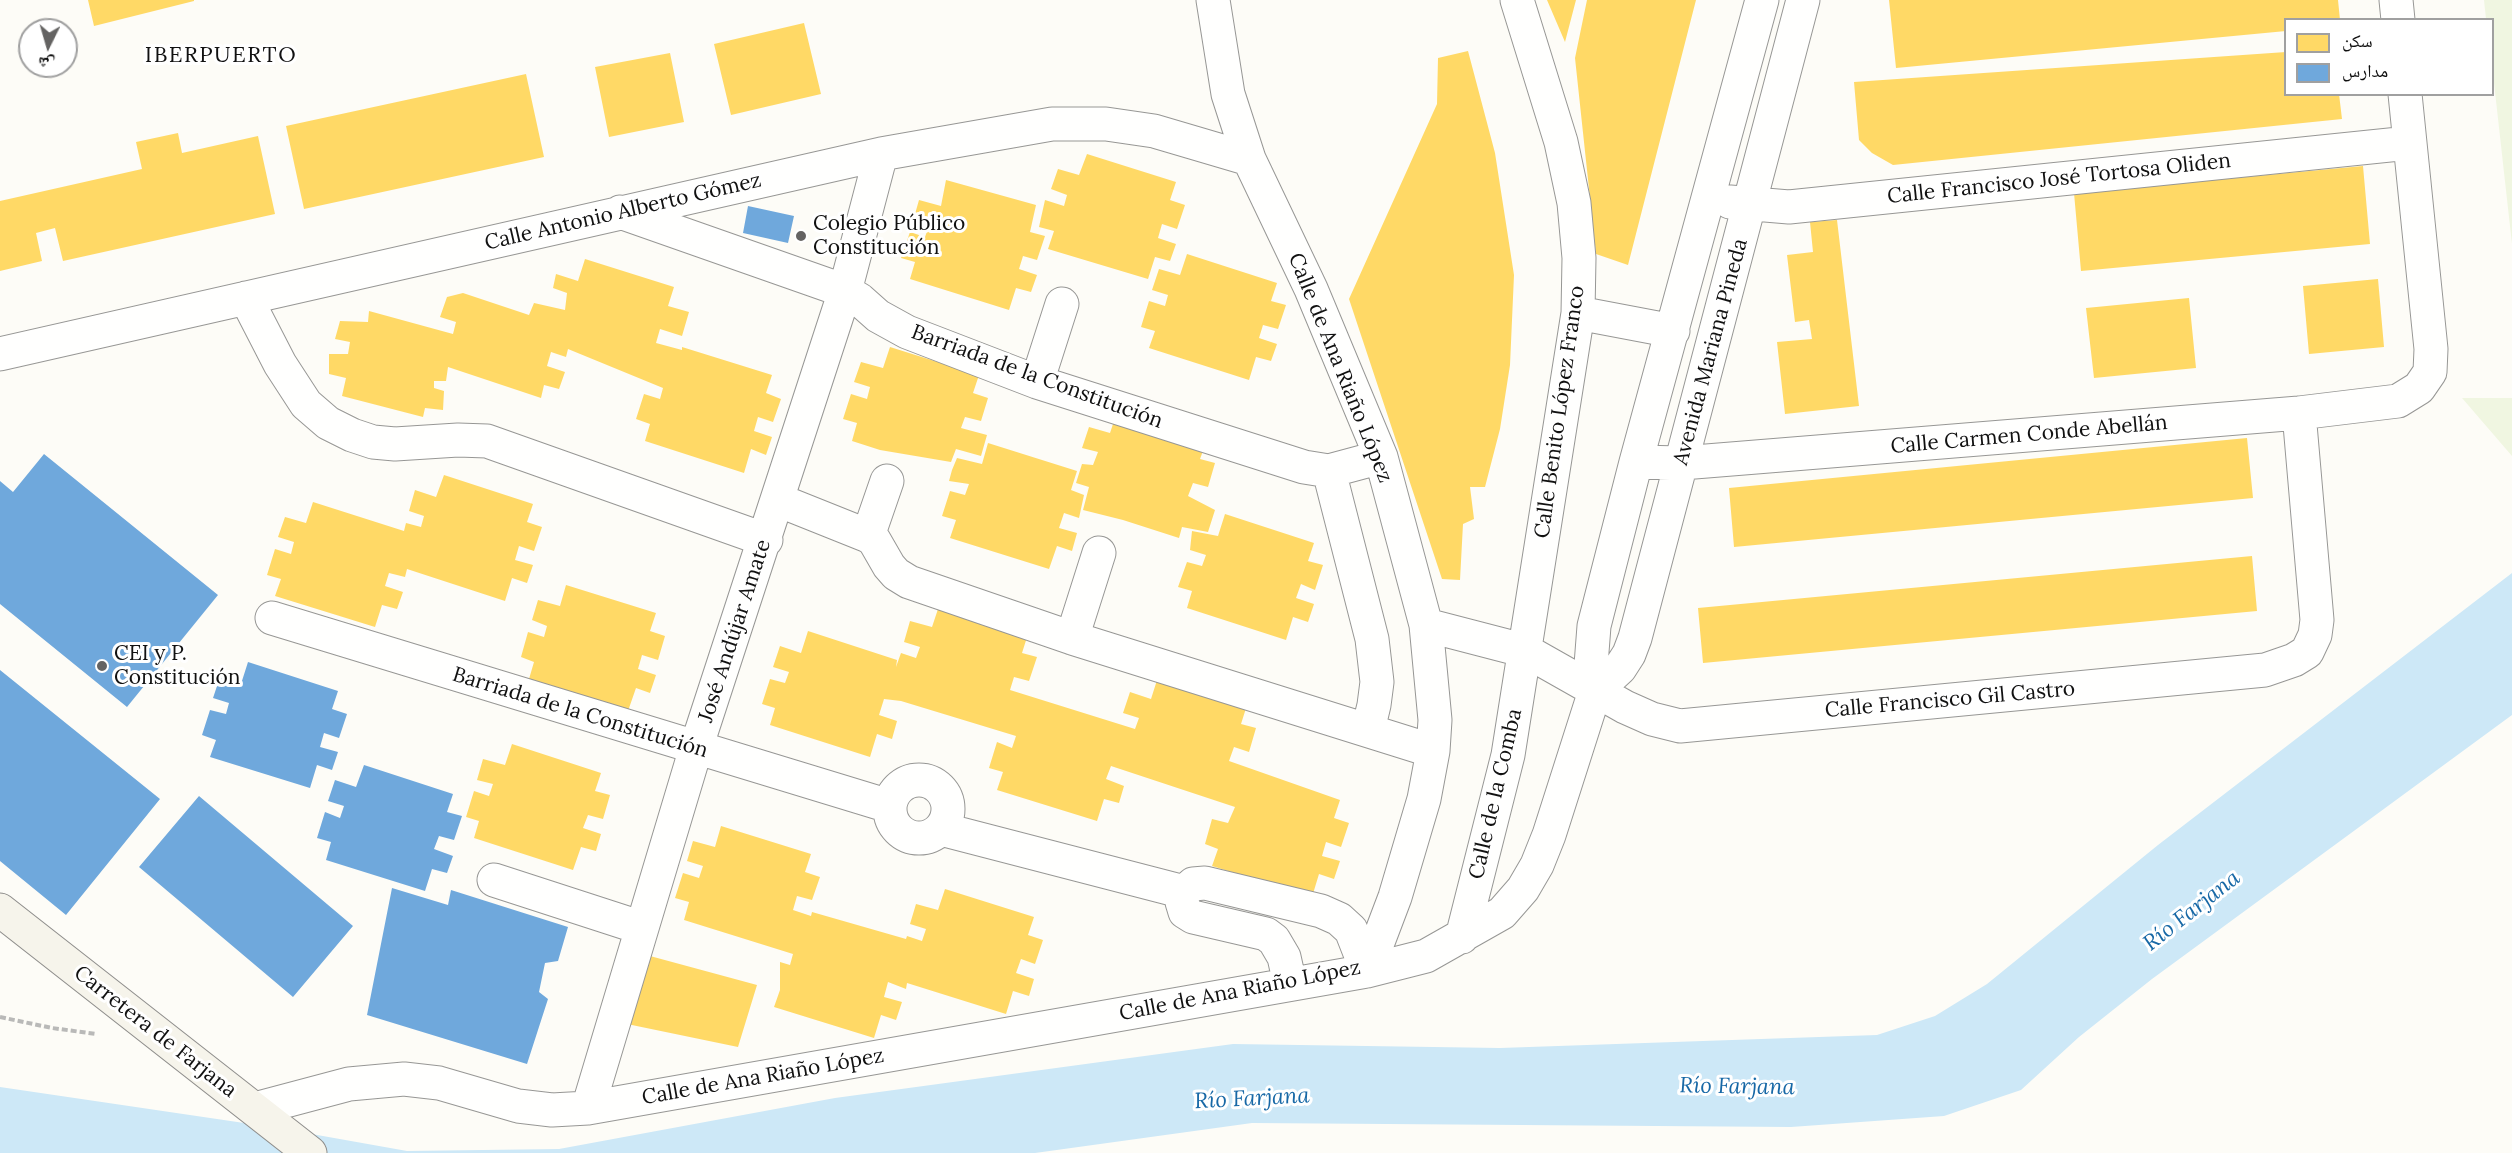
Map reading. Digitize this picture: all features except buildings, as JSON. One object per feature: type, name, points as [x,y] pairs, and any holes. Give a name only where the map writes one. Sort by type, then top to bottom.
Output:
[{"type":"main road","name":"Carretera de Farjana","points":[[0,910],[310,1153]]},
{"type":"street","name":"Calle de Ana Riaño López","points":[[266,1119],[349,1084],[404,1079],[439,1083],[518,1106],[552,1110],[588,1108],[1367,971],[1395,897],[1424,798],[1435,720],[1426,625],[1381,457],[1311,289],[1249,159],[1228,94],[1213,0]]},
{"type":"street","name":"Calle Benito López Franco","points":[[1517,0],[1561,142],[1572,193],[1579,258],[1578,313],[1526,651]]},
{"type":"street","name":"Avenida Mariana Pineda","points":[[1367,971],[1426,956],[1502,913],[1523,889],[1537,865],[1549,836],[1595,691],[1591,665],[1594,626],[1636,462],[1762,0]]},
{"type":"street","name":"Avenida Mariana Pineda","points":[[1595,691],[1620,668],[1629,654],[1682,463],[1803,0]]},
{"type":"street","points":[[2396,0],[2398,18]]},
{"type":"street","points":[[2404,96],[2409,143]]},
{"type":"street","name":"Calle Antonio Alberto Gómez","points":[[0,354],[881,154],[1052,124],[1106,123],[1154,131],[1249,159]]},
{"type":"street","name":"Calle Francisco José Tortosa Oliden","points":[[1709,200],[1789,207],[2409,143]]},
{"type":"street","name":"Calle Carmen Conde Abellán","points":[[1636,462],[1682,463],[2299,413],[2398,401],[2419,388],[2430,372],[2431,349],[2422,247],[2409,143]]},
{"type":"street","name":"José Andújar Amate","points":[[588,1108],[696,748],[766,540],[845,291],[881,154]]},
{"type":"street","name":"Barriada de la Constitución","points":[[620,212],[845,291],[860,300],[878,316],[907,332],[1037,382],[1304,467],[1329,471],[1381,457]]},
{"type":"street","points":[[246,298],[280,363],[306,404],[328,423],[352,435],[373,442],[395,444],[474,439],[486,441],[766,540]]},
{"type":"street","points":[[1037,382],[1062,304]]},
{"type":"street","points":[[1578,313],[1673,331]]},
{"type":"street","name":"Calle Francisco Gil Castro","points":[[1426,625],[1526,651],[1595,691],[1652,719],[1680,726],[2265,670],[2294,660],[2307,652],[2315,635],[2317,620],[2299,413]]},
{"type":"street","points":[[1329,471],[1372,639],[1377,682],[1368,730]]},
{"type":"street","points":[[868,536],[887,481]]},
{"type":"street","points":[[778,501],[868,536],[874,540],[889,566],[909,582],[1072,638],[1432,751]]},
{"type":"street","points":[[1072,638],[1099,553]]},
{"type":"street","name":"Barriada de la Constitución","points":[[272,618],[890,806]]},
{"type":"street","name":"Calle de la Comba","points":[[1462,937],[1508,754],[1526,651]]},
{"type":"street","points":[[917,780],[930,782],[942,790],[948,803],[948,817],[940,829],[931,836],[919,838],[907,836],[894,824],[890,806],[894,794],[903,784],[917,780]]},
{"type":"street","points":[[940,829],[1185,892]]},
{"type":"street","points":[[494,880],[642,928]]},
{"type":"street","points":[[1290,984],[1284,957],[1274,940],[1266,934],[1193,917],[1185,912],[1182,902],[1185,892],[1193,884],[1205,883],[1321,911],[1339,919],[1351,930],[1367,971]]},
{"type":"path","points":[[0,1017],[52,1028],[107,1035]]},
{"type":"green space","points":[[2484,0],[2512,0],[2512,244],[2494,83],[2494,18],[2486,18]]},
{"type":"green space","points":[[2462,398],[2512,398],[2512,456]]},
{"type":"water","name":"Río Farjana","points":[[2512,573],[2512,715],[2152,979],[2079,1037],[2021,1090],[1944,1116],[1791,1127],[1252,1123],[1035,1153],[0,1153],[0,1087],[278,1128],[407,1151],[559,1149],[835,1098],[1233,1044],[1500,1048],[1877,1035],[1935,1016],[1987,984],[2158,845]]},
{"type":"place","name":"Colegio Público Constitución","points":[[801,236]]},
{"type":"place","name":"CEI y P. Constitución","points":[[102,666]]},
{"type":"district","name":"IBERPUERTO","points":[[221,56]]}]
